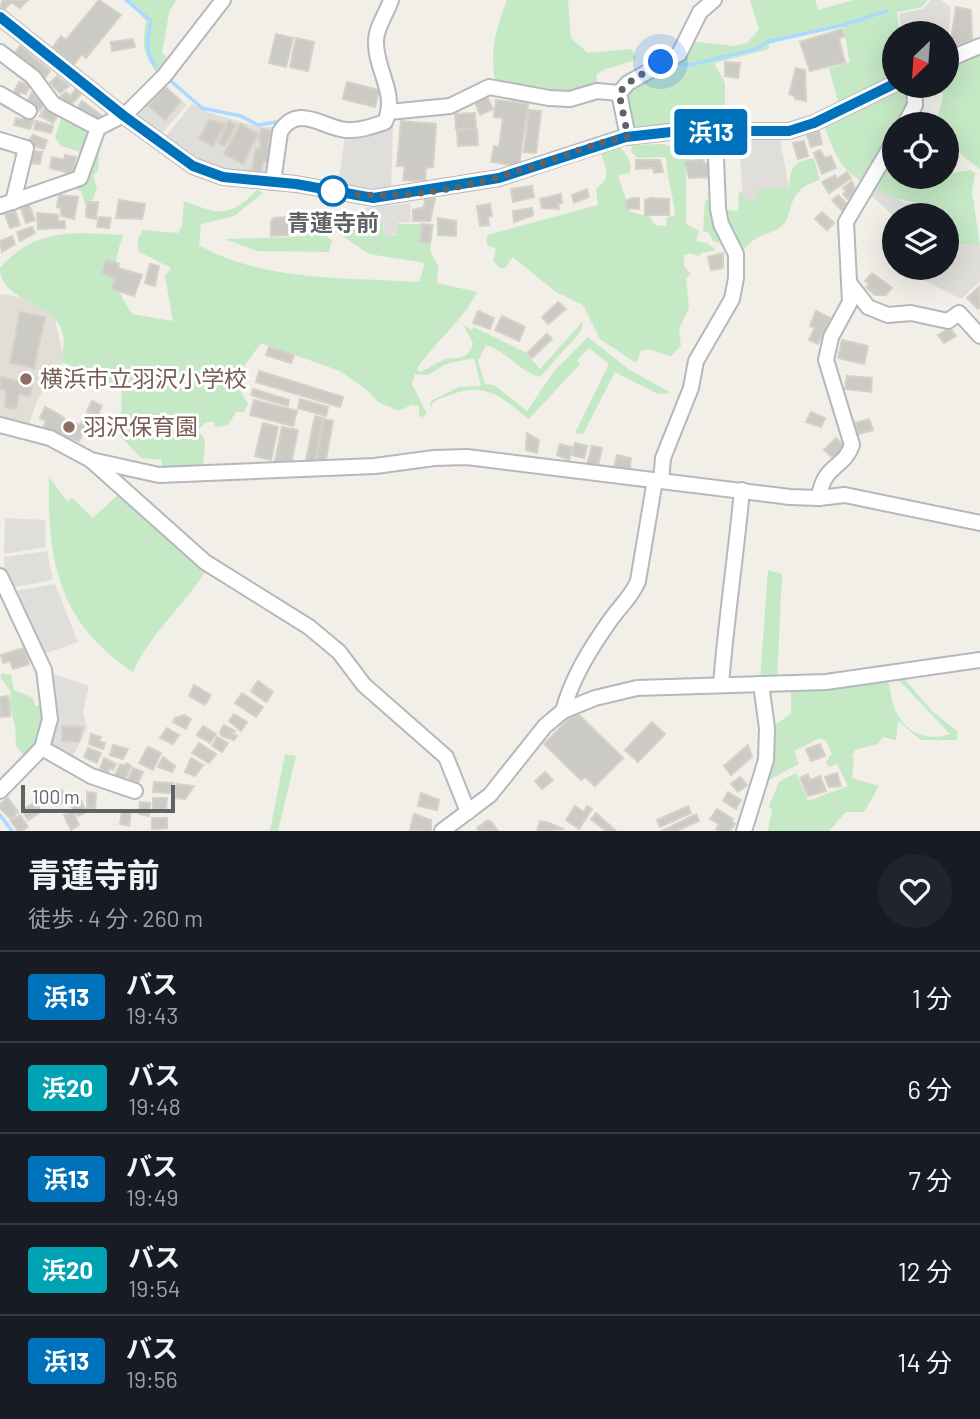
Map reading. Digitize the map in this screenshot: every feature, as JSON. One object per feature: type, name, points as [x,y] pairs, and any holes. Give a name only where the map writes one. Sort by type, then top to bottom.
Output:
[{"type":"street","points":[[6,204],[80,178],[98,128],[124,116],[165,75],[223,0]]},
{"type":"street","points":[[273,182],[284,127],[298,118],[310,118],[344,130],[385,121],[389,112],[389,93],[376,41],[391,0]]},
{"type":"street","points":[[619,93],[628,83],[679,54],[700,12],[714,0]]},
{"type":"street","points":[[0,17],[124,116],[177,156],[202,170],[223,177],[364,197],[395,196],[499,178],[628,137],[680,131],[777,132],[802,127],[882,90]]},
{"type":"street","points":[[959,56],[980,46]]},
{"type":"street","points":[[0,52],[33,77],[53,104],[98,128]]},
{"type":"street","points":[[389,112],[450,106],[489,87],[549,99],[570,99],[597,92],[619,93]]},
{"type":"street","points":[[619,93],[628,137]]},
{"type":"street","points":[[0,94],[29,111]]},
{"type":"street","points":[[563,711],[576,674],[610,619],[632,596],[638,581],[663,458],[691,388],[696,360],[732,299],[736,278],[736,254],[721,224],[718,209],[715,132]]},
{"type":"street","points":[[0,140],[26,148],[6,204]]},
{"type":"street","points":[[818,498],[825,475],[849,453],[852,445],[826,360],[831,337],[850,302],[846,222],[882,161]]},
{"type":"street","points":[[851,285],[868,307],[888,315],[911,313],[947,321],[960,313],[980,336]]},
{"type":"street","points":[[0,425],[50,438],[91,460],[205,562],[309,626],[340,652],[364,685],[446,757],[465,820]]},
{"type":"street","points":[[91,460],[159,475],[204,475],[375,466],[434,458],[467,457],[818,498],[845,495],[980,523]]},
{"type":"street","points":[[721,685],[727,608],[736,561],[742,490]]},
{"type":"street","points":[[0,576],[44,670],[50,719],[42,748],[0,791]]},
{"type":"street","points":[[442,831],[465,820],[490,794],[545,726],[563,711],[616,692],[827,682],[980,660]]},
{"type":"street","points":[[744,831],[763,773],[767,746],[761,684]]},
{"type":"street","points":[[42,748],[90,776],[135,791]]},
{"type":"shaded area","points":[[931,0],[941,0],[951,8],[950,21],[900,21],[899,14],[923,9]]},
{"type":"shaded area","points":[[165,85],[187,105],[160,135],[137,117]]},
{"type":"shaded area","points":[[192,104],[207,112],[259,127],[280,127],[272,177],[231,172],[198,162],[165,137]]},
{"type":"shaded area","points":[[393,126],[391,190],[338,184],[345,137],[362,138]]},
{"type":"shaded area","points":[[780,139],[789,188],[757,189],[756,199],[743,199],[739,141]]},
{"type":"shaded area","points":[[871,185],[905,203],[882,203],[882,205],[867,192]]},
{"type":"shaded area","points":[[410,203],[411,222],[398,223],[396,235],[385,234],[383,223],[362,227],[349,218],[365,208]]},
{"type":"shaded area","points":[[973,243],[980,246],[980,281],[961,299],[924,280],[959,280],[959,246]]},
{"type":"shaded area","name":"横浜市立羽沢小学校","points":[[0,294],[51,302],[64,360],[38,399],[28,426],[0,417]]},
{"type":"shaded area","points":[[5,518],[45,520],[46,547],[4,554]]},
{"type":"shaded area","points":[[47,551],[53,580],[10,588],[5,574],[4,557]]},
{"type":"shaded area","points":[[55,584],[78,642],[46,653],[10,592]]},
{"type":"shaded area","points":[[53,674],[89,686],[83,711],[87,728],[71,760],[50,748],[57,716]]},
{"type":"green space","points":[[126,0],[176,0],[169,13],[162,53],[171,61],[160,76],[150,63],[145,50],[146,21]]},
{"type":"green space","points":[[507,0],[568,0],[571,38],[588,53],[632,49],[636,58],[596,75],[599,89],[584,95],[498,93],[493,69],[494,46]]},
{"type":"green space","points":[[750,0],[815,0],[818,10],[854,0],[928,0],[922,7],[897,12],[898,21],[882,21],[882,85],[839,105],[829,68],[850,62],[843,26],[769,44],[769,49],[714,63],[725,83],[725,127],[631,131],[622,93],[688,41],[734,46],[747,43],[759,29]]},
{"type":"green space","points":[[980,52],[980,169],[959,151],[959,112],[939,112],[942,98],[959,98],[959,61]]},
{"type":"green space","points":[[882,96],[914,98],[913,112],[882,112],[882,189],[959,189],[959,172],[970,170],[975,173],[972,192],[980,246],[973,243],[959,245],[959,203],[902,200],[871,187],[852,174],[835,153],[823,123]]},
{"type":"green space","points":[[63,113],[100,132],[98,170],[93,176],[97,188],[93,199],[85,204],[81,191],[72,188],[83,159],[78,151],[61,146],[55,137]]},
{"type":"green space","points":[[663,144],[689,152],[691,165],[686,171],[686,224],[699,231],[696,241],[707,243],[716,250],[699,256],[690,253],[684,256],[684,266],[691,274],[686,278],[689,308],[679,329],[681,346],[671,356],[647,349],[641,351],[636,363],[600,339],[583,305],[556,292],[513,257],[505,268],[500,268],[493,261],[496,249],[487,245],[487,235],[598,205],[596,189],[606,176],[600,151],[618,145],[626,154],[630,165],[630,173],[618,175],[630,212],[650,217],[655,225],[666,226],[667,217],[675,216],[666,157],[638,158],[631,152],[632,145]]},
{"type":"green space","points":[[814,158],[820,180],[808,184],[795,196],[782,226],[755,239],[744,249],[722,238],[718,243],[713,241],[708,232],[703,231],[705,201],[708,200],[715,211],[726,214],[726,210],[738,211],[739,192],[743,193],[743,199],[756,199],[757,189],[789,188],[794,166]]},
{"type":"green space","points":[[257,190],[263,193],[234,216],[201,224],[199,245],[250,266],[278,272],[419,282],[425,263],[369,254],[321,222],[318,231],[332,240],[329,252],[257,251],[225,239],[296,237],[299,232],[306,232],[314,223],[313,212],[346,217],[362,229],[371,228],[378,222],[383,223],[384,234],[396,236],[398,224],[434,224],[430,250],[438,266],[437,283],[477,292],[464,312],[424,359],[417,369],[420,372],[446,359],[468,353],[473,343],[463,324],[471,330],[474,327],[525,352],[540,369],[583,321],[581,331],[540,377],[486,345],[478,361],[485,384],[494,385],[527,411],[555,370],[588,337],[628,369],[671,393],[658,394],[615,372],[583,434],[575,433],[609,364],[589,348],[577,360],[580,364],[529,419],[492,393],[483,391],[472,390],[447,396],[435,401],[430,408],[431,401],[459,387],[481,386],[474,358],[446,364],[428,375],[415,374],[412,384],[427,414],[423,416],[424,420],[419,415],[419,406],[411,405],[399,411],[378,402],[367,390],[340,371],[261,343],[234,380],[248,404],[244,412],[236,412],[228,425],[216,427],[213,422],[206,422],[198,430],[205,440],[203,472],[161,472],[162,460],[141,458],[120,436],[122,388],[62,362],[64,337],[58,323],[50,314],[9,288],[2,279],[0,268],[13,255],[41,239],[88,233],[123,235],[116,258],[115,276],[125,303],[132,314],[173,321],[165,276],[171,268],[138,251],[138,238],[143,230],[178,233],[182,226],[184,201],[215,211],[230,210]]},
{"type":"green space","points":[[49,477],[67,501],[72,498],[93,518],[121,492],[207,569],[149,644],[133,672],[88,633],[62,588],[51,536]]},
{"type":"green space","points":[[768,570],[782,574],[777,681],[760,681]]},
{"type":"green space","points":[[2,673],[11,675],[14,690],[33,698],[35,706],[44,706],[48,718],[31,755],[25,756],[15,745],[15,726],[8,707],[11,692],[0,677]]},
{"type":"green space","points":[[902,676],[931,710],[957,731],[957,740],[921,740],[898,721],[896,740],[883,737],[878,744],[855,750],[852,757],[852,778],[879,786],[864,812],[846,812],[829,831],[768,831],[772,809],[769,806],[779,782],[796,773],[808,801],[848,786],[837,764],[829,767],[826,762],[832,754],[826,741],[820,738],[794,751],[799,764],[769,780],[766,779],[770,728],[791,714],[791,687],[887,679],[894,707],[905,725],[925,736],[950,734],[896,677]]},
{"type":"green space","points":[[285,754],[296,756],[278,831],[270,831]]},
{"type":"building","points":[[3,0],[28,0],[20,8],[11,2],[4,10],[0,7]]},
{"type":"building","points":[[99,0],[121,15],[86,58],[82,54],[74,64],[53,47],[61,36],[66,40]]},
{"type":"building","points":[[956,7],[971,10],[972,40],[959,45],[959,21],[954,21]]},
{"type":"building","points":[[842,29],[844,36],[839,39],[845,62],[810,71],[800,42]]},
{"type":"building","points":[[276,34],[293,38],[286,67],[269,63]]},
{"type":"building","points":[[296,38],[314,42],[308,71],[290,67]]},
{"type":"building","points":[[133,39],[135,47],[112,51],[111,42]]},
{"type":"building","points":[[20,46],[50,71],[44,79],[14,54]]},
{"type":"building","points":[[725,62],[740,63],[738,78],[725,76]]},
{"type":"building","points":[[796,68],[805,70],[806,101],[795,99],[795,96],[789,94]]},
{"type":"building","points":[[57,76],[69,86],[60,93],[50,83]]},
{"type":"building","points":[[19,82],[30,86],[26,94],[21,92],[17,99],[12,96]]},
{"type":"building","points":[[347,82],[379,90],[375,107],[343,99]]},
{"type":"building","points":[[165,87],[181,101],[165,120],[149,106]]},
{"type":"building","points":[[76,89],[81,94],[70,106],[60,97],[66,92],[70,96]]},
{"type":"building","points":[[32,92],[44,104],[40,111],[27,103]]},
{"type":"building","points":[[487,97],[493,109],[480,115],[475,102]]},
{"type":"building","points":[[496,100],[528,104],[519,166],[491,162],[494,146],[499,147],[503,118],[494,117]]},
{"type":"building","points":[[82,101],[101,115],[94,124],[76,110]]},
{"type":"building","points":[[45,108],[58,115],[53,123],[40,116]]},
{"type":"building","points":[[529,110],[541,111],[536,153],[524,152]]},
{"type":"building","points":[[475,113],[476,129],[456,129],[455,114]]},
{"type":"building","points":[[25,116],[34,120],[30,129],[14,125],[16,118],[22,120]]},
{"type":"building","points":[[209,120],[225,124],[213,146],[199,139]]},
{"type":"building","points":[[36,121],[53,126],[51,133],[34,129]]},
{"type":"building","points":[[229,121],[236,125],[224,146],[218,143]]},
{"type":"building","points":[[401,121],[436,124],[433,167],[426,168],[425,181],[403,180],[405,166],[397,166]]},
{"type":"building","points":[[240,124],[258,134],[243,164],[224,154]]},
{"type":"building","points":[[261,129],[271,131],[268,148],[273,151],[271,170],[267,162],[263,161],[261,172],[252,170],[256,148],[260,149]]},
{"type":"building","points":[[477,129],[478,145],[458,146],[457,130]]},
{"type":"building","points":[[819,131],[822,144],[811,147],[807,135]]},
{"type":"building","points":[[33,135],[47,140],[44,149],[26,144]]},
{"type":"building","points":[[804,141],[808,156],[798,159],[793,143]]},
{"type":"building","points":[[820,150],[825,158],[831,156],[836,168],[822,174],[814,153]]},
{"type":"building","points":[[32,151],[42,152],[40,164],[31,163]]},
{"type":"building","points":[[65,155],[76,157],[73,174],[50,168],[52,157],[64,160]]},
{"type":"building","points":[[699,157],[703,157],[704,164],[708,163],[711,177],[689,178],[685,162],[699,160]]},
{"type":"building","points":[[636,160],[660,160],[663,172],[654,173],[653,168],[636,169]]},
{"type":"building","points":[[847,172],[851,178],[829,193],[822,182],[835,175],[837,179]]},
{"type":"building","points":[[852,181],[856,193],[847,199],[843,188]]},
{"type":"building","points":[[532,186],[534,197],[513,202],[511,189]]},
{"type":"building","points":[[587,189],[589,197],[574,203],[572,195]]},
{"type":"building","points":[[561,194],[562,203],[558,203],[559,209],[542,208],[540,199]]},
{"type":"building","points":[[59,195],[78,197],[74,219],[61,216],[61,208],[57,207]]},
{"type":"building","points":[[838,195],[849,206],[842,211],[832,200]]},
{"type":"building","points":[[639,198],[639,209],[626,208],[627,200]]},
{"type":"building","points":[[425,199],[435,199],[430,221],[413,221],[413,210],[424,207]]},
{"type":"building","points":[[669,199],[669,215],[645,215],[645,200]]},
{"type":"building","points":[[119,200],[145,204],[142,219],[116,218]]},
{"type":"building","points":[[87,202],[98,202],[96,219],[86,217]]},
{"type":"building","points":[[490,204],[492,216],[488,217],[489,225],[480,226],[477,206]]},
{"type":"building","points":[[29,205],[35,220],[26,223],[21,208]]},
{"type":"building","points":[[532,208],[533,215],[514,222],[513,211]]},
{"type":"building","points":[[15,211],[20,225],[10,228],[5,214]]},
{"type":"building","points":[[822,212],[834,223],[827,230],[815,219]]},
{"type":"building","points":[[37,213],[58,215],[58,221],[65,221],[65,228],[38,229]]},
{"type":"building","points":[[99,217],[111,218],[109,228],[97,227]]},
{"type":"building","points":[[288,217],[292,220],[293,235],[271,236],[271,221],[274,218]]},
{"type":"building","points":[[438,218],[456,221],[456,236],[438,235]]},
{"type":"building","points":[[422,224],[432,225],[430,243],[420,242]]},
{"type":"building","points":[[32,227],[35,233],[20,241],[17,232]]},
{"type":"building","points":[[12,236],[15,244],[2,252],[0,241]]},
{"type":"building","points":[[723,253],[723,268],[711,270],[708,257]]},
{"type":"building","points":[[106,260],[119,264],[118,268],[142,275],[134,296],[112,289],[115,278],[102,273]]},
{"type":"building","points":[[150,264],[159,266],[155,286],[145,283]]},
{"type":"building","points":[[872,273],[892,288],[886,295],[875,295],[866,287],[869,284],[865,281]]},
{"type":"building","points":[[979,287],[980,307],[978,309],[967,298]]},
{"type":"building","points":[[558,302],[566,309],[548,324],[542,317]]},
{"type":"building","points":[[478,311],[494,318],[490,329],[473,323]]},
{"type":"building","points":[[816,311],[830,318],[818,344],[809,340],[815,328],[810,326]]},
{"type":"building","points":[[20,312],[45,317],[34,368],[10,363]]},
{"type":"building","points":[[502,316],[525,327],[519,341],[495,330]]},
{"type":"building","points":[[950,328],[956,336],[944,343],[938,335]]},
{"type":"building","points":[[547,334],[552,339],[532,358],[527,353]]},
{"type":"building","points":[[842,340],[868,346],[864,364],[838,358]]},
{"type":"building","points":[[269,347],[294,355],[291,363],[266,355]]},
{"type":"building","points":[[68,367],[86,378],[82,387],[65,375]]},
{"type":"building","points":[[259,371],[343,397],[340,407],[256,382]]},
{"type":"building","points":[[847,376],[872,378],[871,392],[845,389]]},
{"type":"building","points":[[0,377],[32,384],[30,396],[19,394],[16,409],[5,407],[6,390],[0,389]]},
{"type":"building","points":[[253,389],[289,400],[288,406],[251,395]]},
{"type":"building","points":[[300,399],[328,407],[326,416],[298,408]]},
{"type":"building","points":[[254,400],[297,411],[293,426],[250,415]]},
{"type":"building","points":[[92,401],[102,406],[97,416],[87,411]]},
{"type":"building","points":[[45,407],[72,425],[73,422],[79,425],[88,413],[97,417],[88,436],[83,434],[79,441],[55,432],[53,436],[43,428],[46,421],[40,418]]},
{"type":"building","points":[[811,412],[825,418],[821,427],[806,422]]},
{"type":"building","points":[[315,416],[323,418],[315,462],[306,460]]},
{"type":"building","points":[[324,419],[333,421],[325,464],[316,462]]},
{"type":"building","points":[[869,419],[873,430],[859,434],[855,423]]},
{"type":"building","points":[[263,423],[278,427],[271,460],[255,456]]},
{"type":"building","points":[[282,427],[298,430],[291,464],[275,461]]},
{"type":"building","points":[[527,433],[539,440],[537,453],[526,450]]},
{"type":"building","points":[[836,438],[844,446],[833,458],[824,450]]},
{"type":"building","points":[[575,443],[587,446],[584,458],[572,455]]},
{"type":"building","points":[[560,444],[572,447],[569,460],[557,455]]},
{"type":"building","points":[[592,446],[602,448],[598,466],[587,464]]},
{"type":"building","points":[[617,455],[631,458],[630,469],[614,467]]},
{"type":"building","points":[[24,648],[29,664],[13,669],[10,661],[3,663],[1,655]]},
{"type":"building","points":[[258,681],[273,692],[266,702],[251,691]]},
{"type":"building","points":[[194,685],[211,695],[205,705],[189,696]]},
{"type":"building","points":[[242,693],[263,707],[256,717],[235,703]]},
{"type":"building","points":[[8,696],[10,716],[0,717],[0,697]]},
{"type":"building","points":[[576,712],[623,758],[595,786],[585,777],[581,780],[544,744]]},
{"type":"building","points":[[234,714],[247,722],[241,731],[229,721]]},
{"type":"building","points":[[184,715],[191,719],[186,729],[173,722],[175,718]]},
{"type":"building","points":[[652,722],[665,734],[638,762],[625,750]]},
{"type":"building","points":[[224,725],[235,731],[232,734],[237,736],[234,740],[222,736],[220,732]]},
{"type":"building","points":[[62,726],[83,727],[79,742],[62,741]]},
{"type":"building","points":[[203,726],[216,734],[210,743],[197,735]]},
{"type":"building","points":[[167,728],[179,735],[173,744],[160,738]]},
{"type":"building","points":[[91,734],[101,737],[99,741],[105,743],[103,749],[89,744]]},
{"type":"building","points":[[217,737],[228,743],[222,752],[212,746]]},
{"type":"building","points":[[199,743],[216,754],[209,763],[192,753]]},
{"type":"building","points":[[820,744],[825,756],[811,761],[806,749]]},
{"type":"building","points":[[113,745],[128,749],[123,759],[110,755]]},
{"type":"building","points":[[748,745],[752,757],[731,775],[724,766]]},
{"type":"building","points":[[148,747],[161,753],[153,770],[139,763]]},
{"type":"building","points":[[88,748],[101,753],[97,763],[84,757]]},
{"type":"building","points":[[163,757],[175,766],[172,772],[158,767]]},
{"type":"building","points":[[104,758],[116,764],[113,770],[110,768],[108,772],[100,769]]},
{"type":"building","points":[[191,758],[203,765],[195,776],[185,772]]},
{"type":"building","points":[[126,763],[131,766],[125,780],[115,776],[120,764],[125,766]]},
{"type":"building","points":[[133,768],[143,772],[137,785],[128,780]]},
{"type":"building","points":[[545,772],[553,780],[542,789],[535,781]]},
{"type":"building","points":[[837,773],[841,786],[829,787],[825,777]]},
{"type":"building","points":[[808,774],[810,780],[820,776],[826,791],[808,796],[800,778]]},
{"type":"building","points":[[740,777],[747,785],[738,792],[731,784]]},
{"type":"building","points":[[154,782],[173,783],[171,793],[153,792]]},
{"type":"building","points":[[176,784],[194,786],[185,799],[175,798]]},
{"type":"building","points":[[62,790],[66,800],[56,806],[50,795]]},
{"type":"building","points":[[87,792],[96,793],[95,808],[87,808]]},
{"type":"building","points":[[728,792],[741,800],[736,809],[723,801]]},
{"type":"building","points":[[421,793],[439,800],[437,810],[418,806]]},
{"type":"building","points":[[8,798],[18,812],[11,819],[0,808],[0,804]]},
{"type":"building","points":[[80,798],[86,812],[78,816],[69,803]]},
{"type":"building","points":[[153,798],[167,798],[166,810],[153,809]]},
{"type":"building","points":[[36,802],[41,812],[28,820],[22,810]]},
{"type":"building","points":[[140,802],[150,803],[149,816],[139,814]]},
{"type":"building","points":[[575,806],[584,812],[587,806],[592,809],[579,829],[566,820]]},
{"type":"building","points":[[688,806],[691,813],[660,827],[657,820]]},
{"type":"building","points":[[717,809],[733,819],[735,824],[730,831],[716,829],[719,824],[710,819]]},
{"type":"building","points":[[122,810],[131,811],[129,826],[120,824]]},
{"type":"building","points":[[73,812],[79,825],[71,830],[64,815]]},
{"type":"building","points":[[596,813],[616,831],[606,831],[591,819]]},
{"type":"building","points":[[414,814],[431,820],[431,831],[410,830]]},
{"type":"building","points":[[696,814],[699,821],[676,831],[662,831]]},
{"type":"building","points":[[20,815],[28,827],[18,831],[11,821]]},
{"type":"building","points":[[152,818],[167,818],[167,828],[152,829]]},
{"type":"building","points":[[488,820],[498,831],[479,831],[477,828]]},
{"type":"building","points":[[540,821],[549,823],[564,829],[537,831]]},
{"type":"waterway","points":[[126,0],[151,21],[148,50],[156,66]]},
{"type":"waterway","points":[[673,64],[690,65],[756,49],[767,42],[843,25],[887,11]]},
{"type":"waterway","points":[[172,82],[202,108],[241,116],[258,125],[283,121]]},
{"type":"waterway","points":[[0,815],[12,831]]},
{"type":"bus line","name":"浜13","points":[[0,17],[124,116],[193,166],[223,177],[296,184],[373,198],[499,178],[626,137],[680,131],[789,131],[814,123],[882,90]]},
{"type":"place","name":"青蓮寺前","points":[[333,191]]},
{"type":"place","name":"横浜市立羽沢小学校","points":[[26,379]]},
{"type":"place","name":"羽沢保育園","points":[[69,427]]},
{"type":"route","points":[[333,191],[385,198],[472,183],[499,178],[628,137],[619,93],[628,83],[661,62]]}]
